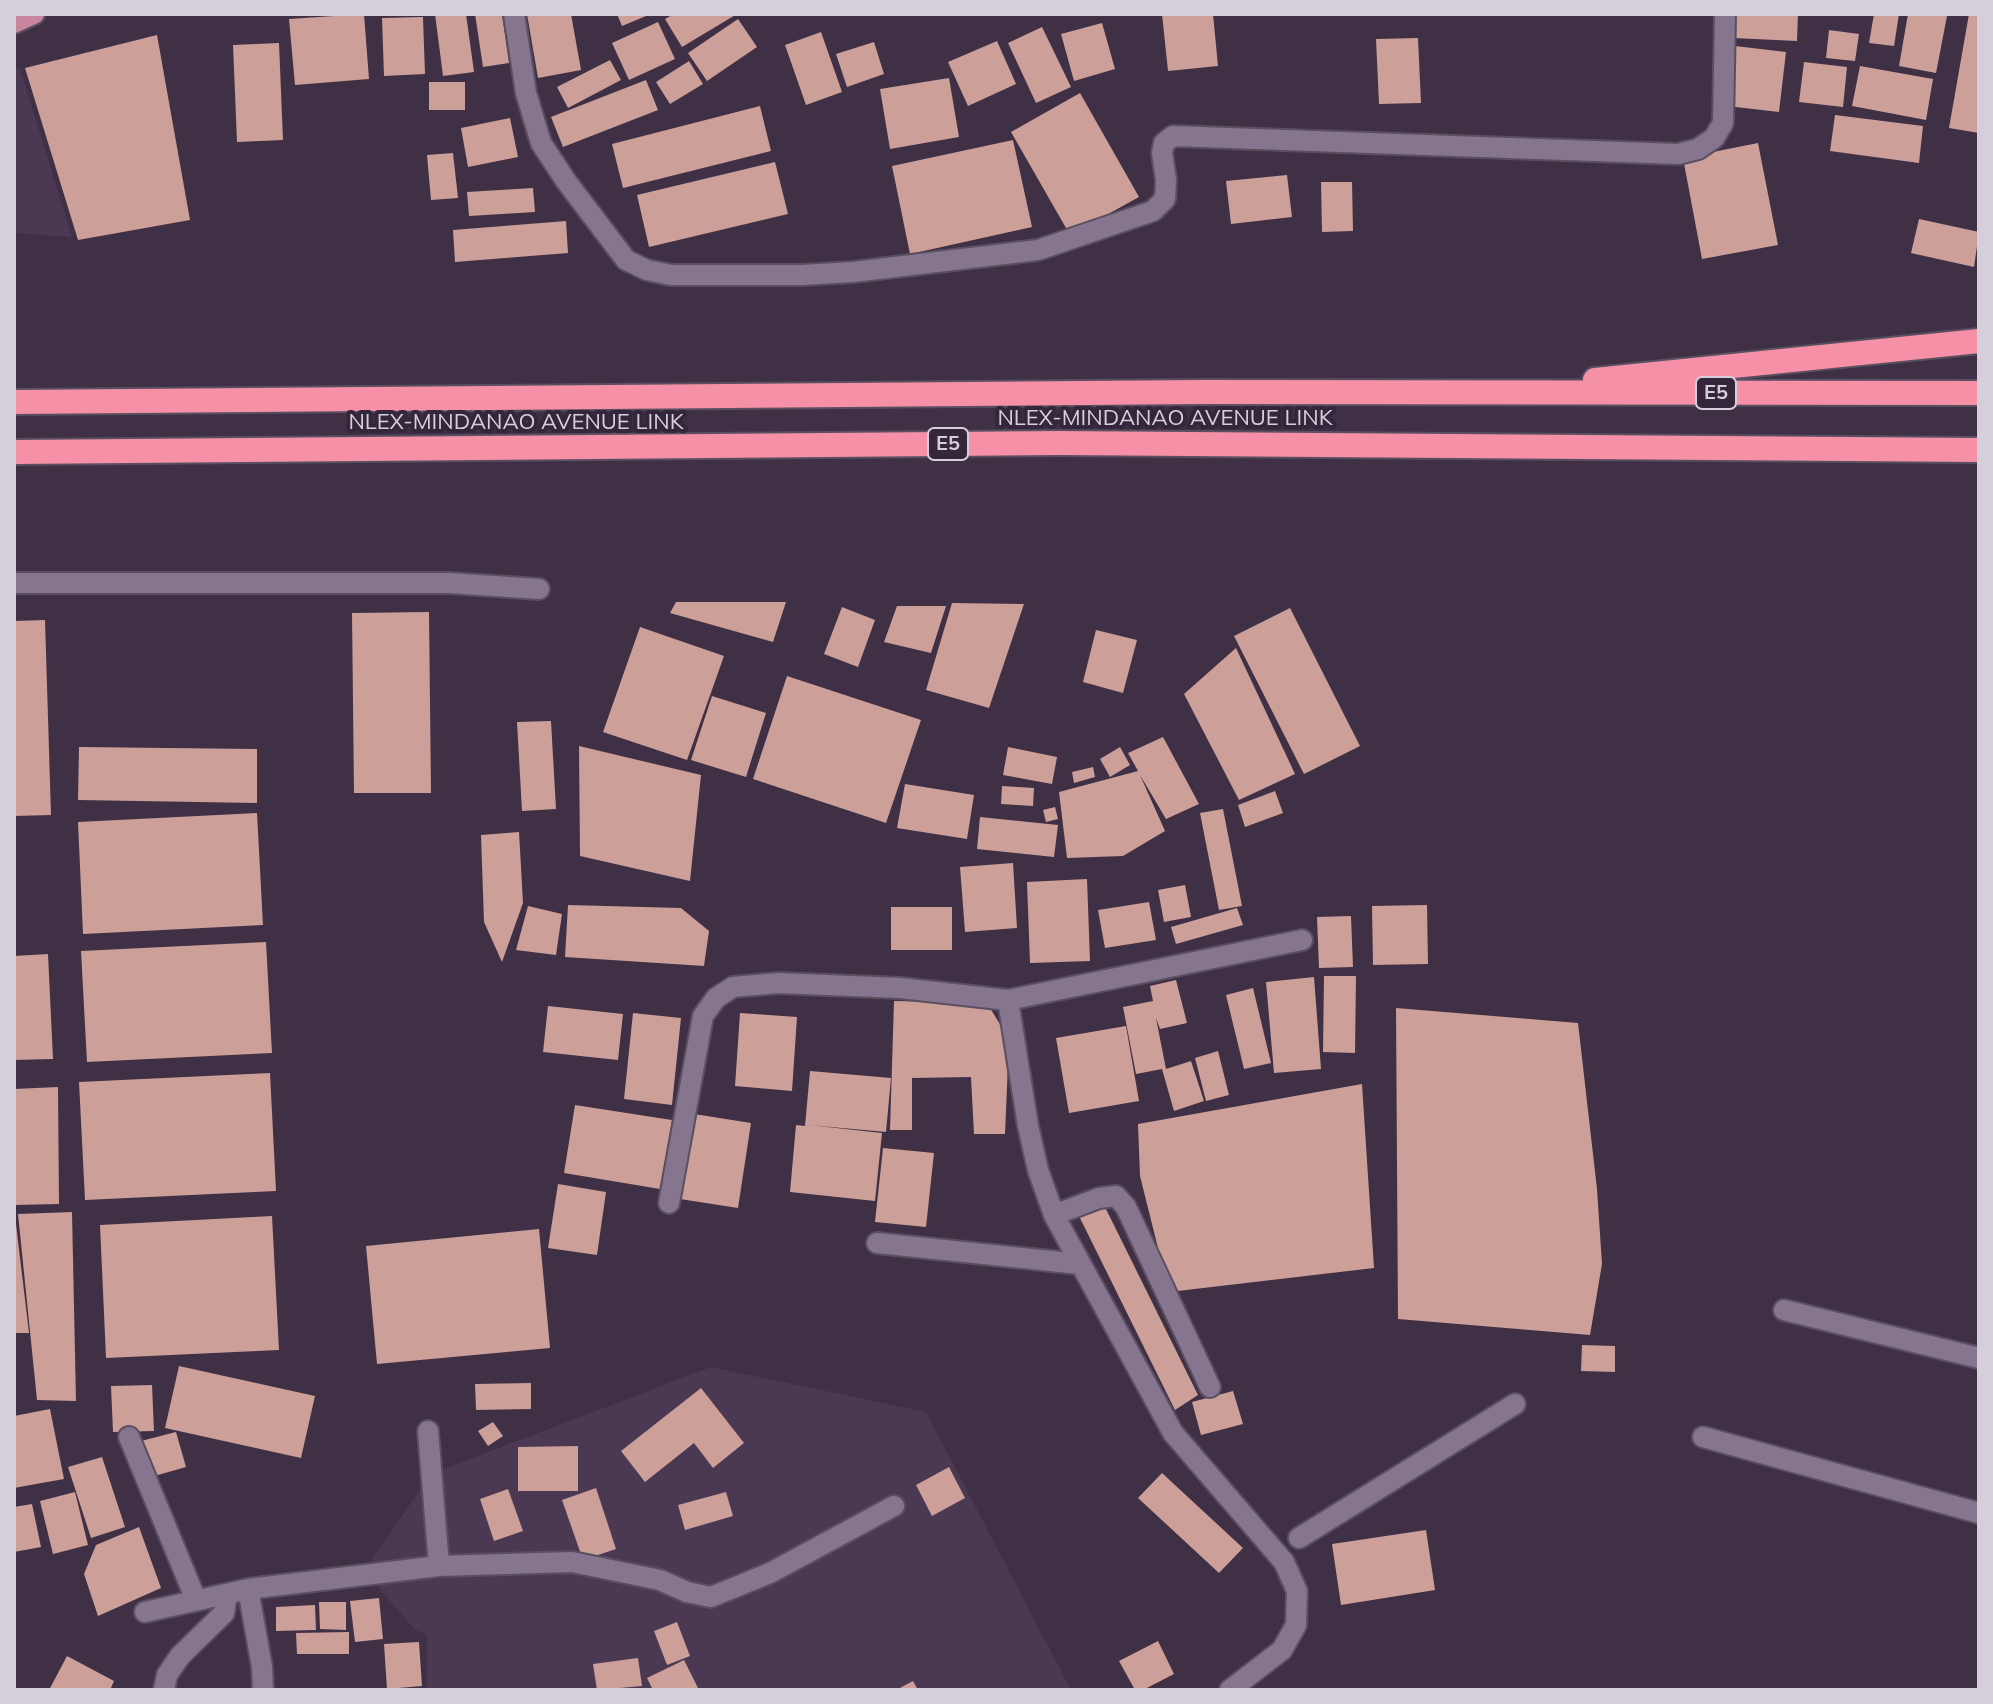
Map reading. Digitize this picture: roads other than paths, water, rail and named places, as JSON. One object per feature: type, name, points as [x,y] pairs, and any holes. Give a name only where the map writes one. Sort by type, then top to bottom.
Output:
[{"type":"highway","points":[[1452,395],[1979,341]]},
{"type":"highway","name":"NLEX-MINDANAO AVENUE LINK","points":[[14,402],[1202,392],[1452,395],[1979,393]]},
{"type":"highway","name":"NLEX-MINDANAO AVENUE LINK","points":[[14,452],[1058,443],[1979,450]]},
{"type":"highway","points":[[1882,450],[1979,461]]},
{"type":"main road","points":[[14,23],[34,14]]},
{"type":"street","points":[[514,14],[526,93],[541,143],[626,260],[647,270],[671,275],[802,275],[1038,250],[1153,211],[1165,199],[1162,153],[1164,143],[1173,136],[1678,154],[1698,149],[1714,138],[1723,123],[1725,14]]},
{"type":"street","points":[[14,583],[449,583],[539,589]]},
{"type":"street","points":[[669,1203],[703,1016],[716,998],[733,987],[778,983],[884,987],[1008,1000],[1302,940]]},
{"type":"street","points":[[1008,1000],[1028,1126],[1038,1170],[1054,1215],[1173,1433],[1284,1562],[1297,1591],[1296,1625],[1282,1650],[1230,1690]]},
{"type":"street","points":[[1054,1215],[1086,1202],[1116,1196],[1126,1207],[1210,1387]]},
{"type":"street","points":[[877,1243],[1080,1264]]},
{"type":"street","points":[[1784,1310],[1979,1358]]},
{"type":"street","points":[[1299,1538],[1515,1404]]},
{"type":"street","points":[[428,1431],[439,1566]]},
{"type":"street","points":[[129,1437],[196,1600]]},
{"type":"street","points":[[1703,1437],[1979,1513]]},
{"type":"street","points":[[145,1612],[248,1589],[439,1566],[572,1562],[660,1580],[687,1592],[711,1597],[770,1573],[894,1506]]},
{"type":"street","points":[[248,1589],[263,1690]]},
{"type":"street","points":[[164,1690],[167,1675],[180,1656],[224,1613],[227,1594]]}]
